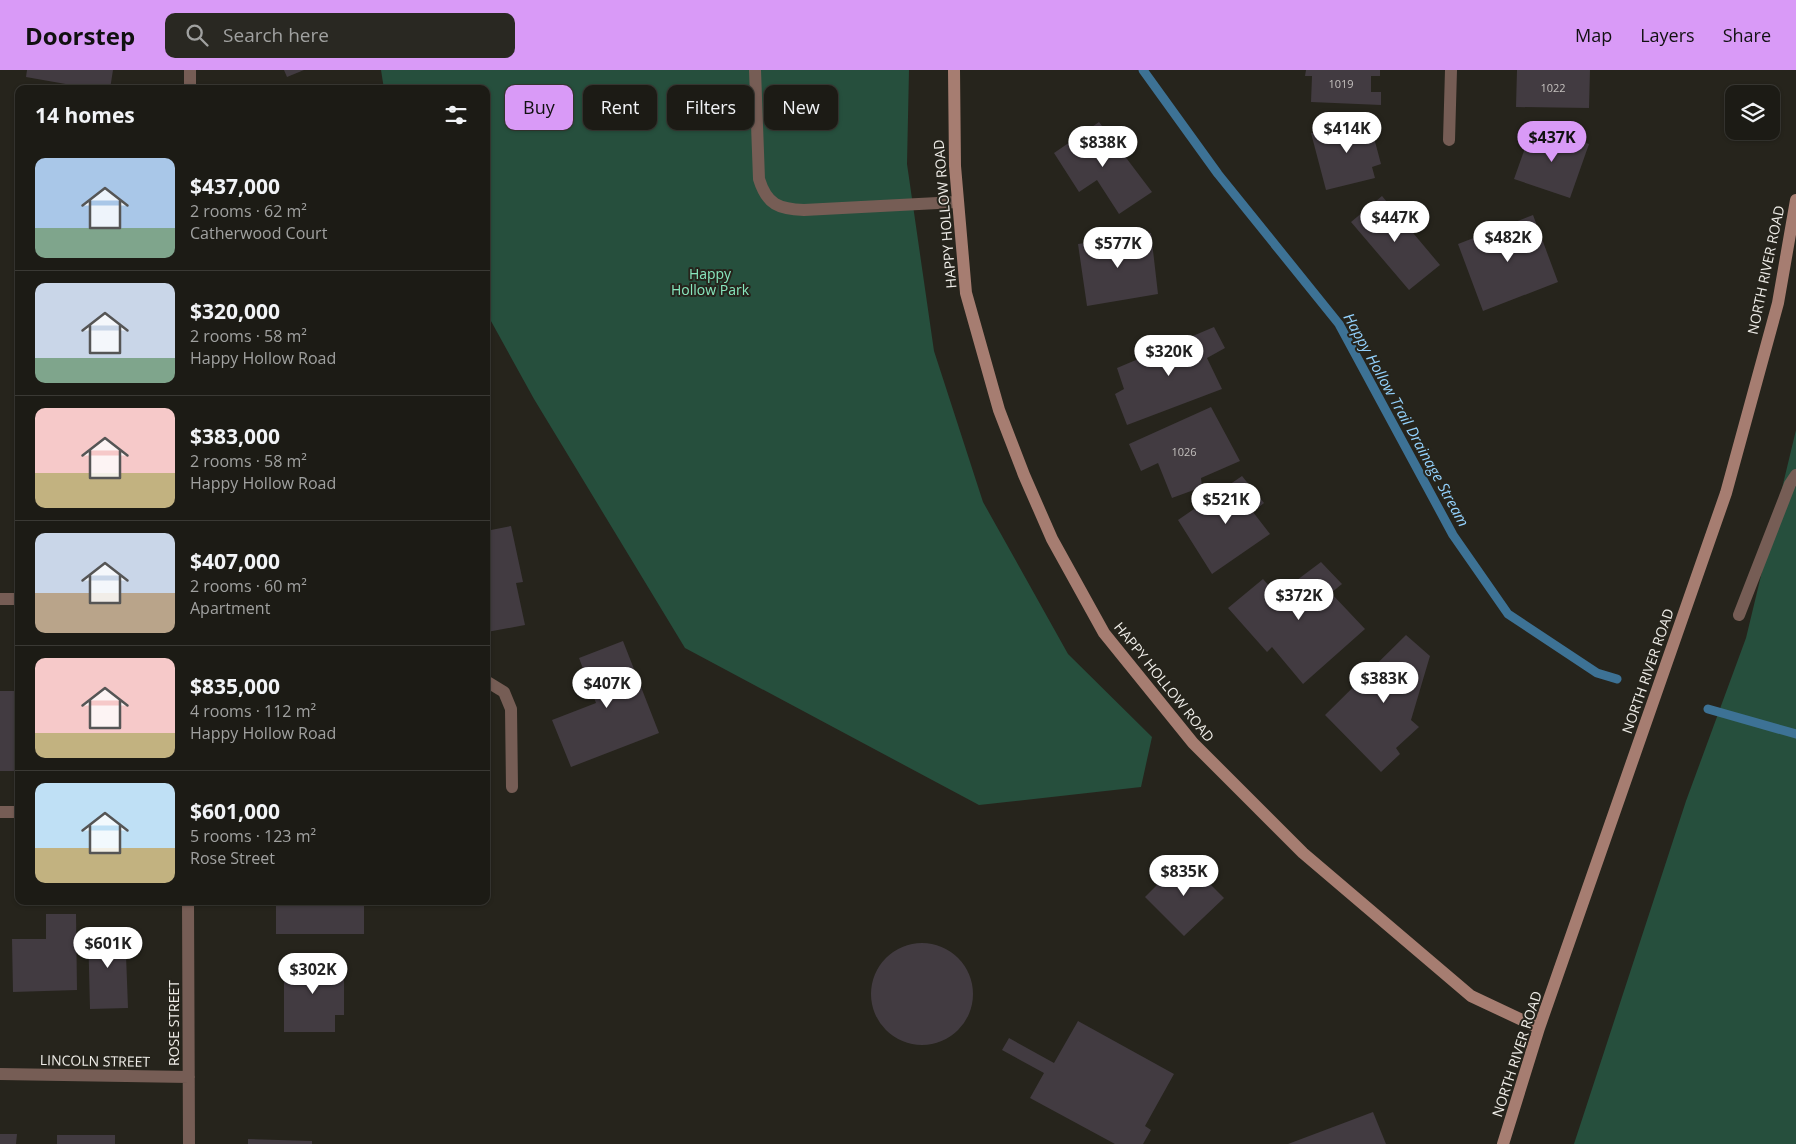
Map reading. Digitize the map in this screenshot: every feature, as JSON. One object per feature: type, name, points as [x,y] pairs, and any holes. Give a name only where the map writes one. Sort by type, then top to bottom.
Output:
[{"type":"main road","name":"HAPPY HOLLOW ROAD","points":[[954,70],[957,202],[966,293],[999,410],[1024,475],[1052,539],[1104,633],[1193,743],[1303,853],[1471,996],[1539,1028]]},
{"type":"main road","name":"NORTH RIVER ROAD","points":[[1503,1144],[1539,1028],[1726,492],[1778,303],[1796,200]]},
{"type":"street","points":[[190,70],[190,85]]},
{"type":"street","points":[[755,70],[759,179],[762,190],[772,201],[784,209],[804,210],[957,202]]},
{"type":"street","points":[[1449,140],[1451,70]]},
{"type":"street","points":[[1739,615],[1790,484],[1796,475]]},
{"type":"street","points":[[0,599],[15,599]]},
{"type":"street","points":[[490,683],[504,692],[511,709],[512,787]]},
{"type":"street","points":[[0,812],[15,812]]},
{"type":"street","name":"ROSE STREET","points":[[188,905],[189,1144]]},
{"type":"street","name":"LINCOLN STREET","points":[[0,1074],[189,1077]]},
{"type":"green space","name":"Happy Hollow Park","points":[[381,70],[909,70],[907,164],[934,351],[983,502],[1068,654],[1152,737],[1141,787],[979,805],[685,648],[534,399],[490,319],[490,85],[383,85]]},
{"type":"green space","points":[[1796,430],[1796,1144],[1574,1144],[1686,801],[1746,638]]},
{"type":"building","points":[[27,70],[113,70],[111,85],[71,85],[26,77]]},
{"type":"building","points":[[284,70],[304,70],[287,77]]},
{"type":"building","points":[[1306,70],[1380,70],[1380,76],[1371,76],[1371,92],[1381,92],[1381,105],[1311,102],[1312,76],[1305,76]]},
{"type":"building","points":[[1517,70],[1590,70],[1589,108],[1516,107]]},
{"type":"building","points":[[1369,119],[1381,164],[1372,167],[1375,178],[1326,190],[1311,133]]},
{"type":"building","points":[[1099,122],[1152,192],[1119,214],[1097,180],[1079,192],[1054,153]]},
{"type":"building","points":[[1548,130],[1589,144],[1570,198],[1514,179],[1530,134],[1545,139]]},
{"type":"building","points":[[1382,196],[1440,265],[1409,290],[1351,222]]},
{"type":"building","points":[[1533,215],[1558,282],[1483,311],[1458,244]]},
{"type":"building","points":[[1151,233],[1158,294],[1087,306],[1078,244]]},
{"type":"building","points":[[1214,327],[1225,348],[1207,358],[1222,389],[1127,425],[1115,394],[1124,389],[1117,368]]},
{"type":"building","points":[[1211,407],[1240,461],[1201,478],[1202,487],[1172,498],[1158,463],[1141,471],[1129,444]]},
{"type":"building","points":[[1242,476],[1264,503],[1253,512],[1270,534],[1212,574],[1178,520]]},
{"type":"building","points":[[511,526],[523,582],[516,583],[525,625],[490,631],[490,530]]},
{"type":"building","points":[[1321,562],[1342,584],[1331,593],[1365,629],[1303,684],[1272,647],[1267,652],[1228,608],[1263,579],[1277,595]]},
{"type":"building","points":[[1406,635],[1430,656],[1411,720],[1419,727],[1396,748],[1400,754],[1381,772],[1325,715]]},
{"type":"building","points":[[623,641],[659,733],[571,767],[552,720],[596,703],[579,658]]},
{"type":"building","points":[[0,691],[15,691],[15,771],[0,771]]},
{"type":"building","points":[[1184,858],[1224,898],[1184,936],[1145,897]]},
{"type":"building","points":[[276,905],[364,905],[364,934],[276,934]]},
{"type":"building","points":[[46,914],[76,914],[77,990],[13,992],[12,939],[46,939]]},
{"type":"building","points":[[125,928],[128,1008],[90,1009],[88,929]]},
{"type":"building","points":[[922,943],[941,947],[958,958],[969,975],[973,994],[969,1013],[958,1030],[941,1041],[922,1045],[903,1041],[886,1030],[875,1013],[871,994],[875,975],[886,958],[903,947]]},
{"type":"building","points":[[344,959],[344,1015],[335,1015],[335,1032],[284,1032],[284,960]]},
{"type":"building","points":[[1078,1021],[1174,1074],[1145,1126],[1151,1130],[1143,1144],[1115,1144],[1030,1098],[1044,1073],[1002,1050],[1009,1038],[1054,1063]]},
{"type":"building","points":[[1373,1112],[1386,1144],[1288,1144]]},
{"type":"building","points":[[0,1134],[17,1134],[16,1144],[0,1144]]},
{"type":"building","points":[[57,1135],[115,1135],[115,1144],[57,1144]]},
{"type":"building","points":[[248,1139],[312,1141],[312,1144],[248,1144]]},
{"type":"waterway","name":"Happy Hollow Trail Drainage Stream","points":[[1143,70],[1218,174],[1339,324],[1453,535],[1508,614],[1597,673],[1617,679]]},
{"type":"waterway","name":"Happy Hollow Trail Drainage Stream","points":[[1708,709],[1796,734]]}]
